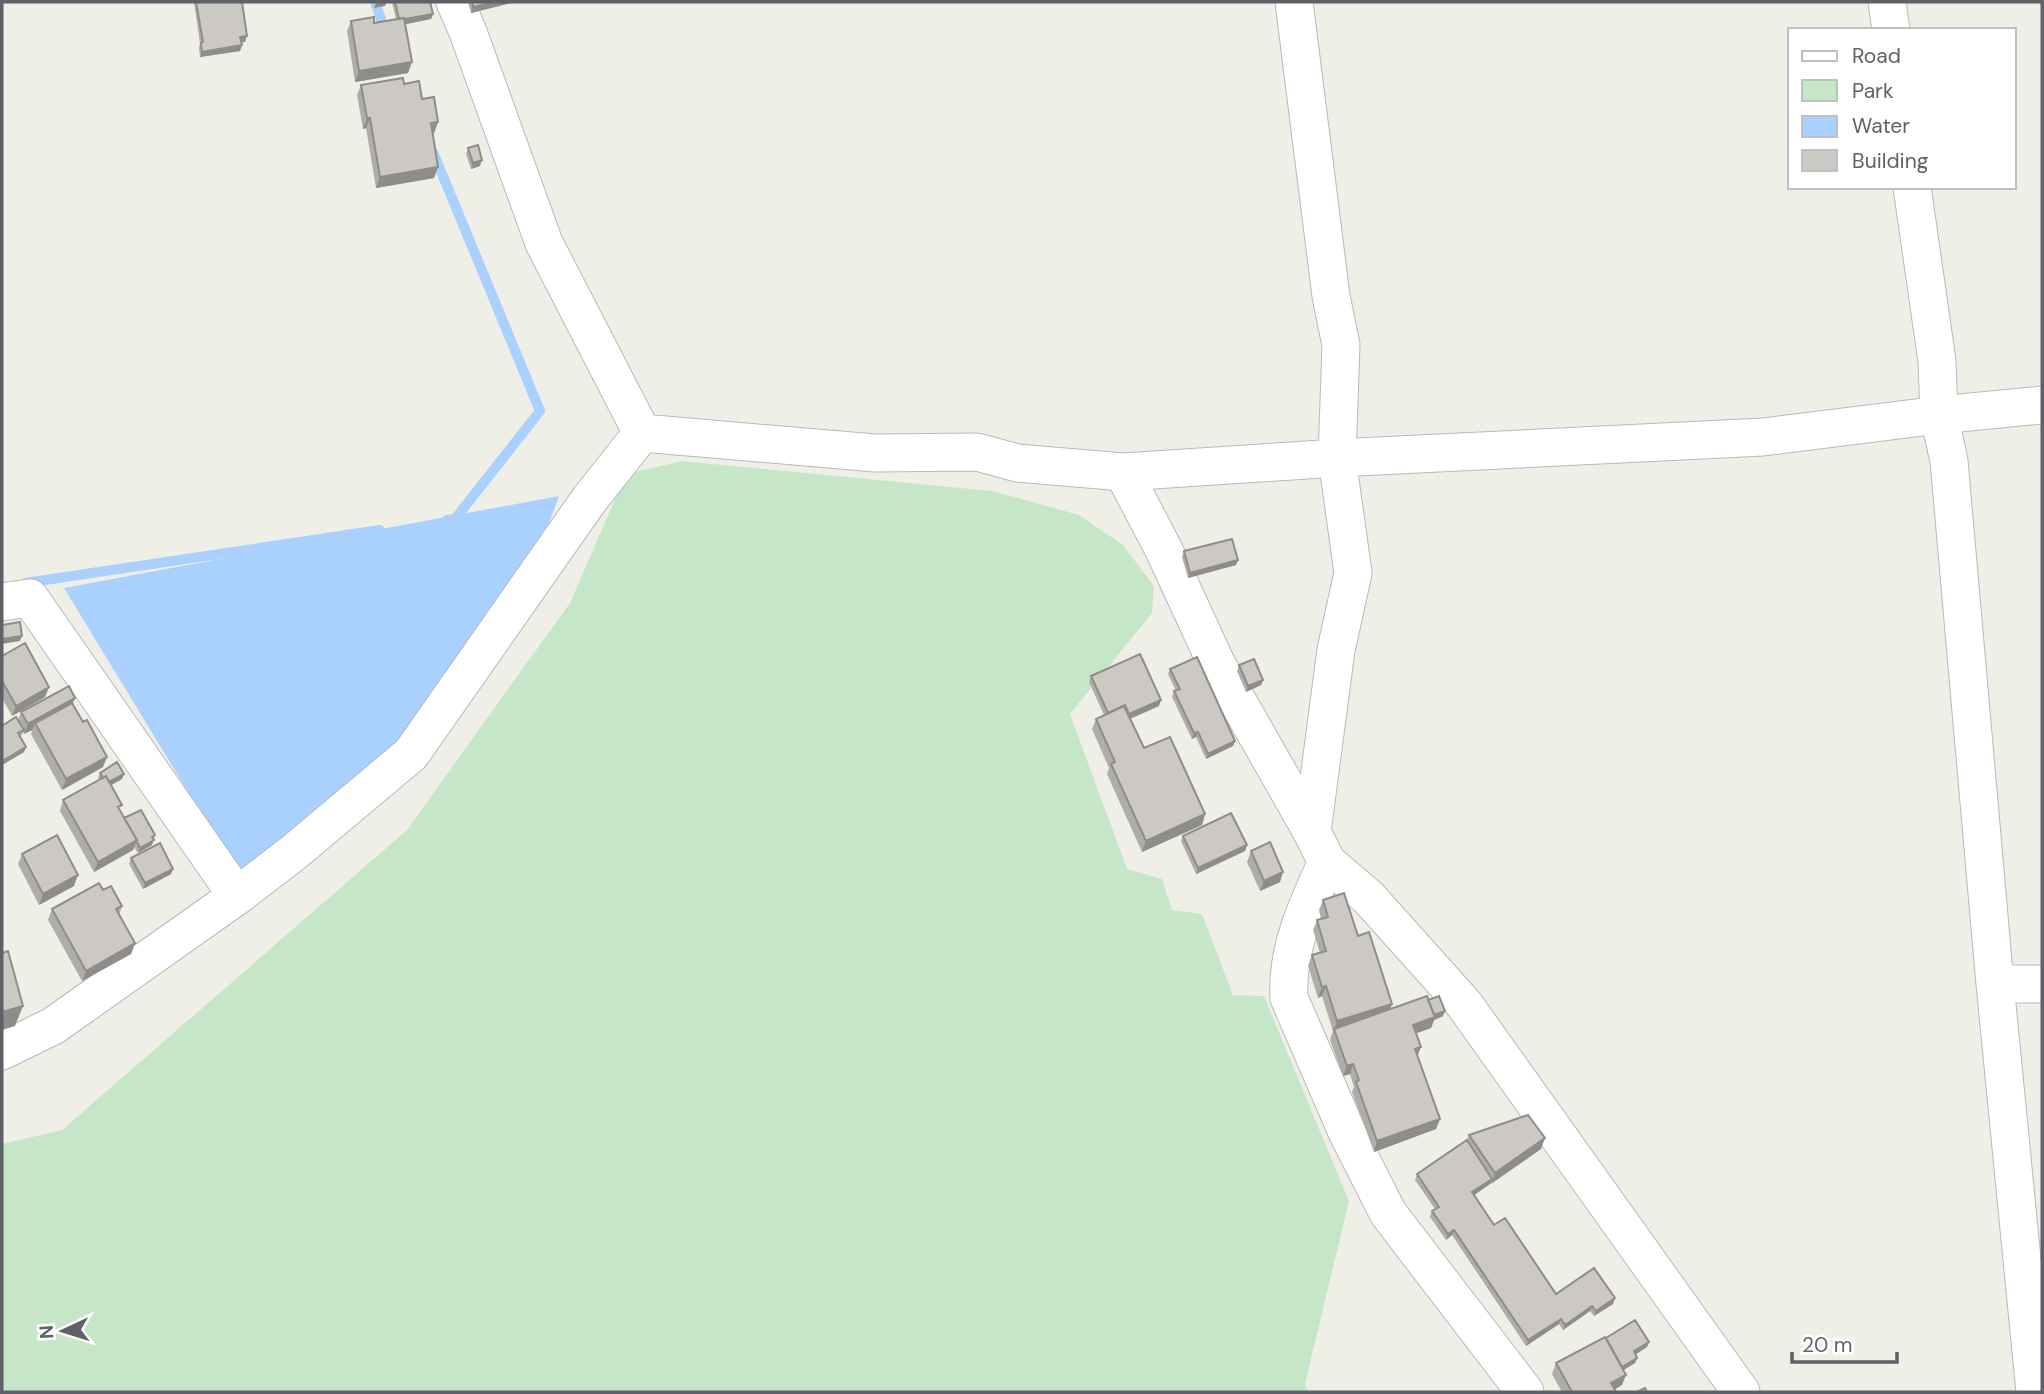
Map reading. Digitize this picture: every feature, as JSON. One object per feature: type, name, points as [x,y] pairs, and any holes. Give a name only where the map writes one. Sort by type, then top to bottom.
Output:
[{"type":"street","points":[[455,2],[544,243],[642,433]]},
{"type":"street","points":[[1294,2],[1331,296],[1340,345],[1337,458],[1353,573],[1336,650],[1319,847],[1287,979],[1289,998],[1347,1132],[1388,1213],[1525,1392]]},
{"type":"street","points":[[1887,2],[1891,28]]},
{"type":"street","points":[[1912,189],[1937,361],[1939,415],[1950,461],[1995,984],[2035,1392]]},
{"type":"street","points":[[642,433],[876,453],[977,452],[1017,463],[1123,472],[1337,458],[1763,437],[2042,405]]},
{"type":"street","points":[[2,1051],[53,1026],[237,895],[293,853],[411,754],[589,500],[642,433]]},
{"type":"street","points":[[1123,472],[1164,550],[1217,665],[1319,847],[1369,898],[1464,1004],[1741,1392]]},
{"type":"street","points":[[2,602],[30,598],[237,895]]},
{"type":"street","points":[[1995,984],[2042,984]]},
{"type":"green space","points":[[682,461],[992,491],[1079,515],[1123,545],[1154,586],[1152,613],[1070,714],[1127,869],[1162,879],[1172,910],[1202,914],[1233,995],[1264,996],[1349,1201],[1305,1384],[1308,1392],[2,1392],[2,1144],[62,1130],[407,830],[570,603],[626,474]]},
{"type":"water","points":[[559,496],[534,564],[394,755],[241,879],[64,588]]},
{"type":"building","points":[[196,2],[242,2],[247,36],[240,37],[242,45],[202,52],[203,42]]},
{"type":"building","points":[[395,2],[430,2],[433,14],[399,19]]},
{"type":"building","points":[[472,2],[495,2],[473,7]]},
{"type":"building","points":[[374,17],[374,23],[404,18],[412,62],[359,71],[351,21]]},
{"type":"building","points":[[403,78],[404,84],[419,81],[422,99],[434,97],[438,122],[431,123],[438,167],[380,177],[370,118],[367,118],[361,85]]},
{"type":"building","points":[[478,145],[482,160],[473,163],[468,148]]},
{"type":"building","points":[[1232,539],[1238,560],[1190,573],[1184,551]]},
{"type":"building","points":[[20,622],[22,636],[2,639],[2,625]]},
{"type":"building","points":[[25,643],[49,687],[16,706],[2,681],[2,656]]},
{"type":"building","points":[[1140,654],[1161,700],[1129,714],[1125,705],[1108,713],[1091,676]]},
{"type":"building","points":[[1197,657],[1235,741],[1208,754],[1198,732],[1194,733],[1174,691],[1180,689],[1170,669]]},
{"type":"building","points":[[1254,659],[1263,680],[1248,686],[1239,665]]},
{"type":"building","points":[[69,686],[75,698],[28,724],[21,712]]},
{"type":"building","points":[[72,703],[83,722],[87,720],[107,757],[66,779],[35,723]]},
{"type":"building","points":[[1124,706],[1144,748],[1170,737],[1205,814],[1146,841],[1111,764],[1115,762],[1096,719]]},
{"type":"building","points":[[16,717],[24,730],[18,733],[26,747],[2,761],[2,726]]},
{"type":"building","points":[[117,762],[124,774],[109,782],[106,776],[103,778],[100,773]]},
{"type":"building","points":[[106,776],[122,805],[118,807],[137,840],[98,862],[63,800]]},
{"type":"building","points":[[141,810],[155,835],[152,837],[154,840],[140,848],[124,818]]},
{"type":"building","points":[[1231,813],[1247,845],[1198,868],[1183,836]]},
{"type":"building","points":[[57,835],[78,875],[43,894],[22,854]]},
{"type":"building","points":[[1270,842],[1283,872],[1264,881],[1251,851]]},
{"type":"building","points":[[160,843],[173,869],[145,883],[131,858]]},
{"type":"building","points":[[99,883],[103,890],[111,886],[122,906],[116,909],[135,943],[86,971],[52,909]]},
{"type":"building","points":[[1344,893],[1358,936],[1369,932],[1392,1004],[1337,1021],[1326,986],[1322,987],[1312,955],[1326,951],[1317,920],[1328,917],[1323,900]]},
{"type":"building","points":[[8,951],[23,1006],[2,1012],[2,953]]},
{"type":"building","points":[[1427,996],[1435,1017],[1413,1025],[1421,1047],[1415,1049],[1440,1119],[1377,1141],[1356,1082],[1359,1080],[1353,1064],[1347,1066],[1334,1029]]},
{"type":"building","points":[[1439,996],[1445,1011],[1434,1015],[1428,1000]]},
{"type":"building","points":[[1528,1115],[1545,1138],[1495,1173],[1469,1135]]},
{"type":"building","points":[[1467,1140],[1492,1179],[1472,1192],[1494,1225],[1505,1218],[1556,1294],[1594,1268],[1615,1298],[1596,1311],[1592,1306],[1565,1325],[1561,1319],[1528,1340],[1454,1230],[1448,1234],[1432,1211],[1439,1207],[1417,1174]]},
{"type":"building","points":[[1635,1320],[1649,1342],[1634,1351],[1637,1358],[1622,1367],[1606,1338]]},
{"type":"building","points":[[1605,1337],[1626,1375],[1611,1383],[1616,1392],[1572,1392],[1556,1363]]},
{"type":"waterway","points":[[375,2],[386,33]]},
{"type":"waterway","points":[[433,152],[540,411],[455,519],[447,520]]},
{"type":"waterway","points":[[25,583],[380,530]]}]
